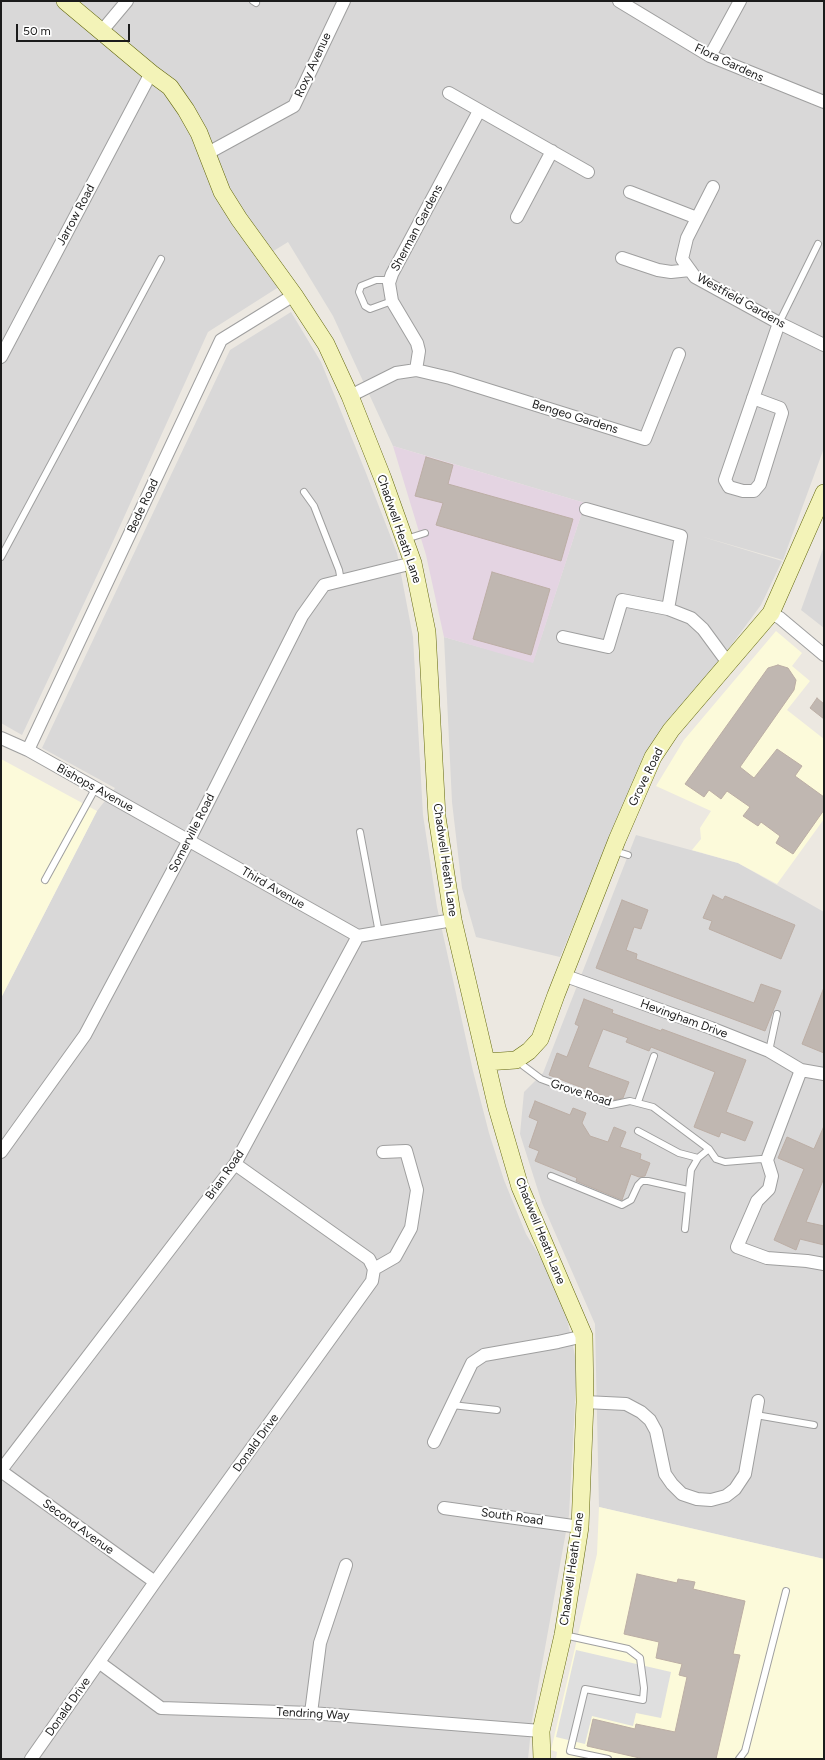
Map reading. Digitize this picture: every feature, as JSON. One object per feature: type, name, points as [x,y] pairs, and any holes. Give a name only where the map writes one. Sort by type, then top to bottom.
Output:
[{"type":"street","name":"Chadwell Heath Lane","points":[[65,1],[151,73],[170,87],[186,110],[208,153],[222,192],[294,295],[326,344],[350,396],[383,479],[413,563],[428,632],[437,817],[453,920],[497,1108],[520,1187],[584,1336],[585,1402],[580,1527],[562,1635],[541,1731],[542,1759]]},
{"type":"street","points":[[101,32],[127,1]]},
{"type":"street","name":"Roxy Avenue","points":[[208,153],[294,106],[344,1]]},
{"type":"street","name":"Flora Gardens","points":[[619,1],[710,56],[824,102]]},
{"type":"street","points":[[710,56],[740,1]]},
{"type":"street","name":"Jarrow Road","points":[[1,357],[151,73]]},
{"type":"street","points":[[449,93],[588,172]]},
{"type":"street","name":"Sherman Gardens","points":[[416,370],[419,351],[417,343],[392,300],[390,280],[479,110]]},
{"type":"street","points":[[517,217],[552,151]]},
{"type":"street","name":"Westfield Gardens","points":[[713,187],[687,238],[682,259],[694,277],[824,345]]},
{"type":"street","points":[[630,192],[697,218]]},
{"type":"street","points":[[622,258],[658,270],[671,272],[690,270]]},
{"type":"street","name":"Bede Road","points":[[28,750],[221,340],[294,295]]},
{"type":"street","points":[[753,398],[780,408],[782,413],[760,484],[754,491],[742,492],[729,486],[725,480],[753,398],[780,323]]},
{"type":"street","name":"Bengeo Gardens","points":[[416,370],[450,378],[645,439],[678,354]]},
{"type":"street","points":[[350,396],[396,373],[416,370]]},
{"type":"street","name":"Grove Road","points":[[516,1060],[529,1051],[540,1039],[563,975],[620,853],[642,780],[653,757],[671,730],[771,613],[824,492]]},
{"type":"street","points":[[586,508],[681,536],[668,609]]},
{"type":"street","name":"Somerville Road","points":[[1,1152],[85,1035],[189,840],[302,616],[324,585],[413,563]]},
{"type":"street","points":[[562,637],[608,647],[622,600],[668,609],[691,618],[703,629],[728,663]]},
{"type":"street","points":[[771,613],[780,618],[824,655]]},
{"type":"street","name":"Bishops Avenue","points":[[1,738],[28,750],[95,789],[189,840]]},
{"type":"street","name":"Third Avenue","points":[[189,840],[358,936]]},
{"type":"street","points":[[358,936],[379,934],[453,920]]},
{"type":"street","name":"Brian Road","points":[[1,1471],[235,1164],[358,936]]},
{"type":"street","name":"Hevingham Drive","points":[[563,975],[711,1028],[769,1051],[801,1070]]},
{"type":"street","points":[[486,1062],[516,1060]]},
{"type":"street","points":[[824,1074],[801,1070],[768,1160],[772,1176],[769,1189],[757,1201],[737,1247],[767,1258],[807,1261],[824,1264]]},
{"type":"street","points":[[235,1164],[369,1259],[374,1269],[395,1257],[411,1228],[417,1190],[406,1151],[384,1152]]},
{"type":"street","name":"Donald Drive","points":[[31,1759],[100,1663],[155,1582],[372,1281],[374,1269]]},
{"type":"street","points":[[434,1442],[472,1363],[484,1355],[584,1336]]},
{"type":"street","points":[[585,1402],[626,1404],[641,1412],[650,1420],[656,1430],[665,1474],[672,1484],[682,1494],[711,1500],[726,1496],[736,1489],[744,1474],[758,1401]]},
{"type":"street","name":"Second Avenue","points":[[1,1471],[155,1582]]},
{"type":"street","name":"South Road","points":[[444,1508],[580,1527]]},
{"type":"street","points":[[311,1713],[320,1643],[346,1565]]},
{"type":"street","name":"Tendring Way","points":[[100,1663],[161,1708],[311,1713],[541,1731]]},
{"type":"lane","points":[[780,323],[818,244]]},
{"type":"lane","points":[[1,557],[161,259]]},
{"type":"lane","points":[[390,280],[376,280],[361,286],[359,292],[364,306],[370,309],[392,300]]},
{"type":"lane","points":[[304,492],[314,506],[340,570],[341,581]]},
{"type":"lane","points":[[405,540],[425,533]]},
{"type":"lane","points":[[45,880],[95,789]]},
{"type":"lane","points":[[360,832],[379,934]]},
{"type":"lane","points":[[769,1051],[777,1014]]},
{"type":"lane","points":[[638,1102],[654,1056]]},
{"type":"lane","name":"Grove Road","points":[[516,1060],[541,1079],[611,1105],[630,1101],[653,1107],[709,1149],[716,1160],[725,1162],[761,1159],[768,1160]]},
{"type":"lane","points":[[638,1131],[679,1153],[698,1158]]},
{"type":"lane","points":[[685,1229],[691,1170],[698,1158],[709,1149]]},
{"type":"lane","points":[[551,1176],[622,1205],[631,1200],[638,1185],[642,1181],[688,1190]]},
{"type":"lane","points":[[452,1405],[497,1410]]},
{"type":"lane","points":[[756,1415],[814,1424]]},
{"type":"lane","points":[[739,1759],[745,1751],[786,1591]]},
{"type":"lane","points":[[562,1635],[628,1648],[640,1658],[644,1688],[643,1700],[586,1689],[570,1750],[608,1759]]},
{"type":"shaded area","points":[[1,1],[824,1],[824,448],[783,560],[700,536],[782,561],[761,605],[715,667],[633,784],[560,957],[476,937],[462,888],[452,802],[444,637],[533,662],[585,503],[393,446],[333,316],[288,242],[267,255],[285,283],[208,332],[110,548],[22,735],[1,723]]},
{"type":"shaded area","points":[[291,312],[321,362],[397,553],[413,637],[423,815],[437,907],[473,1071],[489,1133],[504,1180],[526,1234],[561,1291],[577,1365],[569,1515],[532,1720],[528,1759],[1,1759],[1,998],[97,811],[115,788],[42,748],[230,350]]},
{"type":"shaded area","points":[[393,446],[585,503],[533,663],[444,637],[426,555]]},
{"type":"shaded area","points":[[824,546],[824,628],[801,610]]},
{"type":"shaded area","points":[[776,631],[802,653],[792,666],[810,681],[787,710],[824,739],[824,819],[777,884],[738,863],[692,850],[701,839],[700,828],[711,811],[656,786],[684,740]]},
{"type":"shaded area","points":[[1,759],[97,811],[1,998]]},
{"type":"shaded area","points":[[636,835],[738,863],[824,912],[824,1559],[599,1507],[595,1324],[542,1203],[520,1134],[524,1092],[543,1073]]},
{"type":"shaded area","points":[[599,1507],[824,1559],[824,1759],[556,1759],[557,1752],[551,1750],[597,1554]]},
{"type":"shaded area","points":[[576,1650],[671,1672],[661,1718],[636,1713],[633,1726],[592,1716],[585,1744],[556,1737]]},
{"type":"building","points":[[426,457],[453,465],[448,484],[573,519],[561,561],[436,525],[443,503],[415,496]]},
{"type":"building","points":[[492,572],[550,589],[531,655],[473,639]]},
{"type":"building","points":[[778,665],[788,668],[796,680],[794,690],[740,767],[754,778],[777,749],[802,766],[795,776],[824,797],[824,810],[793,854],[776,843],[780,836],[761,822],[758,826],[743,816],[750,807],[727,791],[721,799],[709,790],[704,797],[685,784],[768,668]]},
{"type":"building","points":[[817,698],[824,704],[824,719],[810,708]]},
{"type":"building","points":[[713,895],[723,900],[725,896],[795,925],[781,959],[709,929],[712,921],[703,918]]},
{"type":"building","points":[[622,900],[648,910],[641,929],[634,927],[626,950],[637,954],[636,959],[754,1003],[761,984],[781,991],[765,1031],[596,968]]},
{"type":"building","points":[[824,990],[824,1053],[802,1044]]},
{"type":"building","points":[[584,999],[613,1010],[612,1013],[661,1031],[662,1029],[746,1060],[726,1112],[753,1122],[745,1141],[721,1132],[719,1137],[694,1127],[715,1072],[651,1047],[649,1051],[626,1042],[628,1038],[603,1029],[588,1067],[629,1082],[623,1098],[614,1100],[549,1075],[557,1053],[567,1057],[579,1026],[575,1024]]},
{"type":"building","points":[[535,1101],[570,1115],[573,1108],[586,1113],[582,1123],[590,1136],[608,1142],[614,1127],[626,1132],[620,1147],[641,1154],[640,1159],[650,1163],[645,1176],[639,1177],[631,1174],[622,1200],[576,1181],[577,1178],[535,1161],[539,1151],[529,1147],[538,1121],[529,1117]]},
{"type":"building","points":[[824,1126],[824,1178],[806,1222],[824,1226],[824,1245],[800,1239],[796,1250],[774,1240],[804,1169],[778,1158],[787,1137],[814,1149]]},
{"type":"building","points":[[637,1574],[677,1583],[678,1579],[695,1582],[693,1589],[745,1601],[733,1654],[740,1655],[716,1759],[644,1759],[587,1746],[593,1719],[635,1729],[636,1724],[675,1732],[687,1677],[679,1675],[682,1664],[656,1658],[659,1642],[624,1634]]}]
